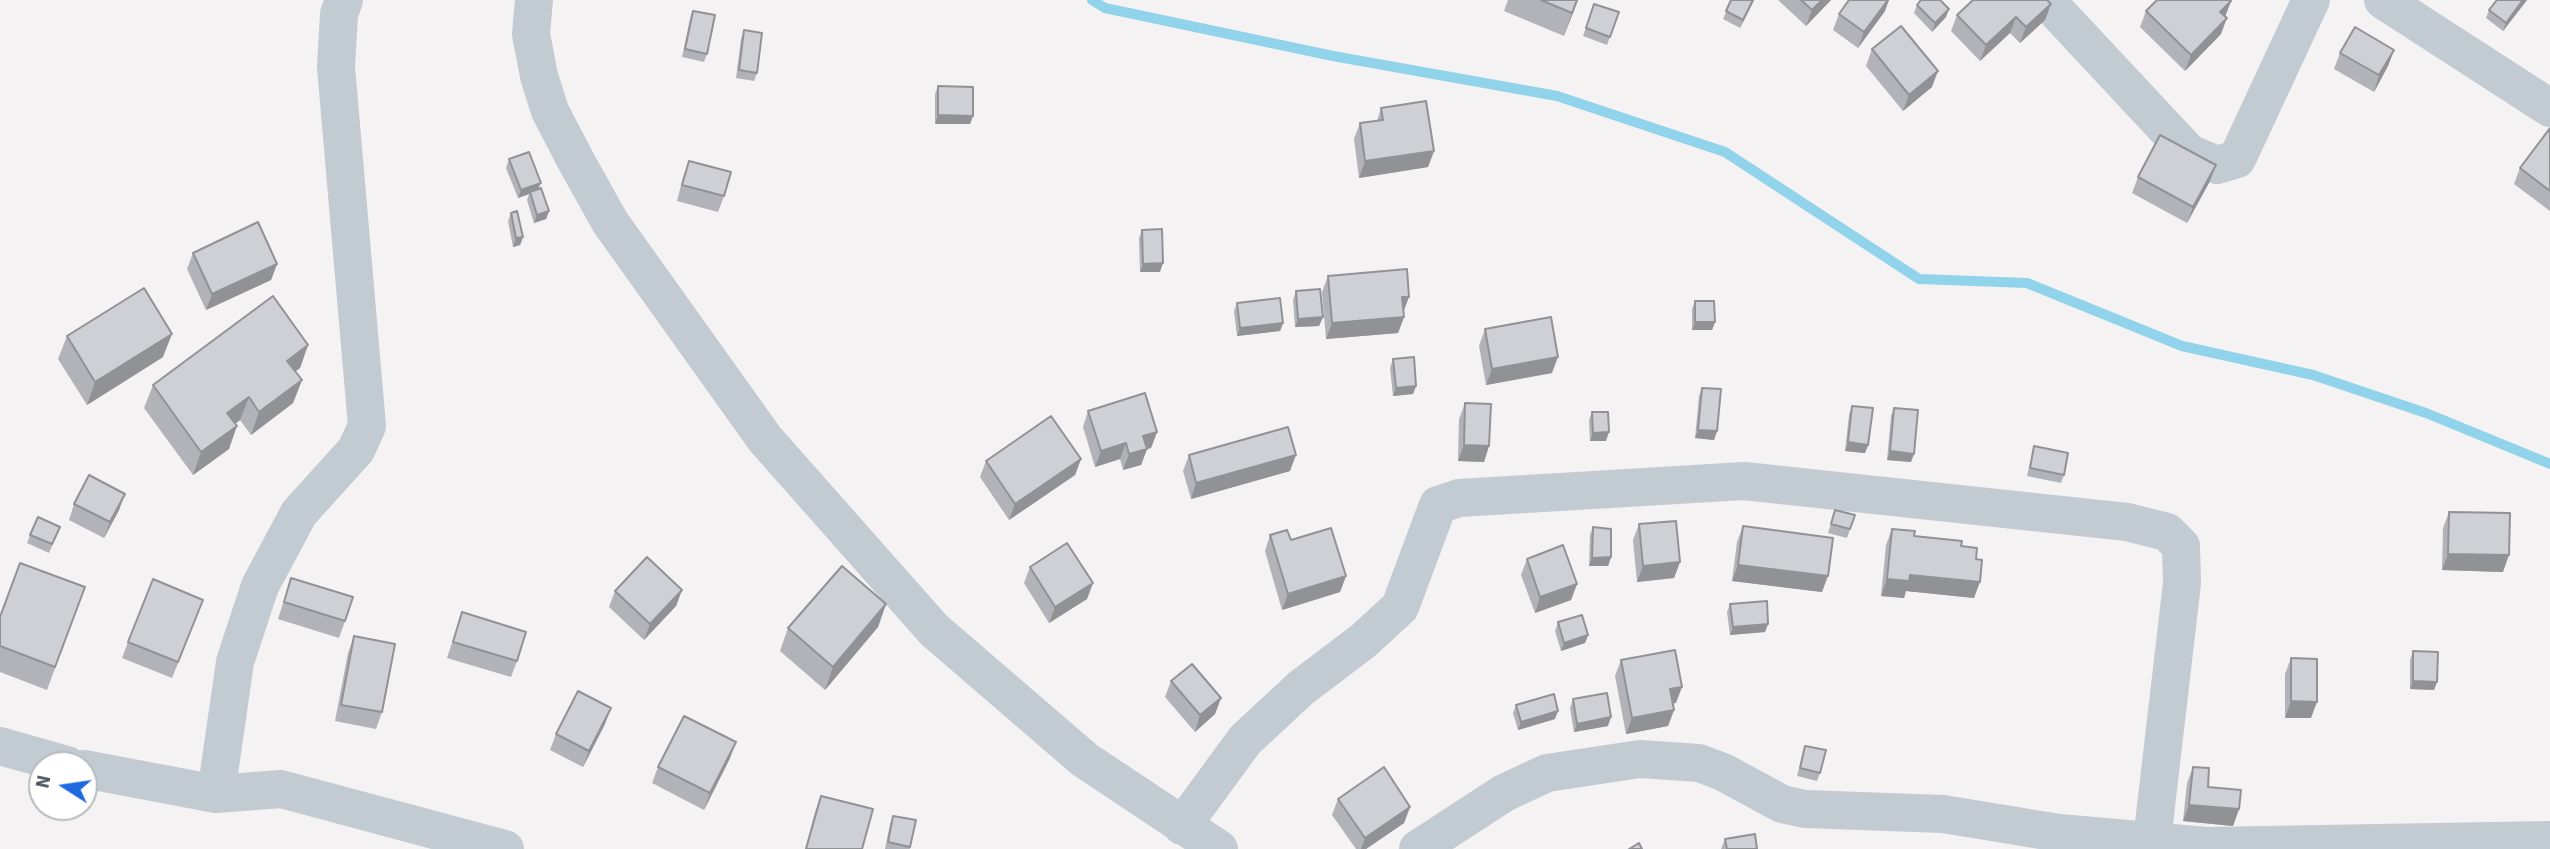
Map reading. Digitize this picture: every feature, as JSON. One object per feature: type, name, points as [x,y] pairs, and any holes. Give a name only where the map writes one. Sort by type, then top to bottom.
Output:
[{"type":"street","points":[[216,794],[235,662],[260,586],[299,513],[356,450],[367,426],[336,67],[339,14],[344,0]]},
{"type":"street","points":[[534,0],[531,34],[539,76],[550,111],[569,148],[610,222],[765,439],[934,630],[1085,760],[1219,849]]},
{"type":"street","points":[[2046,0],[2189,153],[2217,165],[2237,159],[2311,0]]},
{"type":"street","points":[[2383,0],[2550,108]]},
{"type":"street","points":[[1182,826],[1245,740],[1301,688],[1363,641],[1401,607],[1438,505],[1459,498],[1744,481],[2127,522],[2167,532],[2180,546],[2182,583],[2152,845]]},
{"type":"street","points":[[0,746],[28,754]]},
{"type":"street","points":[[1418,849],[1504,793],[1547,772],[1640,759],[1699,763],[1723,772],[1782,804],[1805,809],[1943,814],[2059,834],[2152,845],[2550,840]]},
{"type":"street","points":[[98,772],[216,794],[281,789],[505,849]]},
{"type":"building","points":[[1541,0],[1577,0],[1572,13]]},
{"type":"building","points":[[1731,0],[1753,0],[1743,20],[1726,11]]},
{"type":"building","points":[[1801,0],[1822,0],[1812,10]]},
{"type":"building","points":[[1849,0],[1888,0],[1864,32],[1839,14]]},
{"type":"building","points":[[1921,0],[1940,0],[1949,9],[1935,23],[1917,5]]},
{"type":"building","points":[[1973,0],[2047,0],[2051,4],[2026,27],[2016,17],[1986,45],[1957,15]]},
{"type":"building","points":[[2157,0],[2231,1],[2220,12],[2227,18],[2191,55],[2146,11]]},
{"type":"building","points":[[2497,0],[2523,0],[2506,23],[2489,10]]},
{"type":"building","points":[[1594,4],[1619,12],[1610,37],[1586,28]]},
{"type":"building","points":[[693,11],[715,15],[707,54],[685,49]]},
{"type":"building","points":[[1901,26],[1938,71],[1909,95],[1872,49]]},
{"type":"building","points":[[2355,27],[2394,50],[2379,75],[2340,53]]},
{"type":"building","points":[[744,30],[762,33],[757,73],[739,70]]},
{"type":"building","points":[[938,86],[973,87],[973,116],[938,115]]},
{"type":"building","points":[[1426,101],[1434,151],[1365,161],[1360,123],[1383,120],[1381,108]]},
{"type":"building","points":[[2550,128],[2550,191],[2520,168]]},
{"type":"building","points":[[2160,135],[2216,165],[2193,207],[2138,177]]},
{"type":"building","points":[[529,152],[541,183],[521,190],[509,159]]},
{"type":"building","points":[[689,161],[731,172],[724,196],[682,185]]},
{"type":"building","points":[[541,188],[549,211],[537,215],[530,192]]},
{"type":"building","points":[[517,211],[523,237],[516,238],[511,213]]},
{"type":"building","points":[[258,222],[277,264],[212,294],[193,253]]},
{"type":"building","points":[[1162,229],[1163,263],[1143,264],[1142,230]]},
{"type":"building","points":[[1407,269],[1409,297],[1402,297],[1404,317],[1332,323],[1328,276]]},
{"type":"building","points":[[144,288],[172,334],[95,382],[67,336]]},
{"type":"building","points":[[1320,289],[1323,317],[1298,319],[1296,291]]},
{"type":"building","points":[[273,296],[308,345],[287,361],[302,380],[259,412],[249,397],[227,413],[237,426],[201,452],[153,385]]},
{"type":"building","points":[[1280,298],[1283,323],[1240,328],[1237,303]]},
{"type":"building","points":[[1695,301],[1714,301],[1715,322],[1695,322]]},
{"type":"building","points":[[1551,317],[1558,357],[1492,369],[1485,329]]},
{"type":"building","points":[[1414,357],[1416,386],[1396,388],[1393,359]]},
{"type":"building","points":[[1702,388],[1721,389],[1717,431],[1698,430]]},
{"type":"building","points":[[1145,393],[1157,432],[1143,436],[1147,449],[1129,454],[1126,443],[1101,451],[1088,411]]},
{"type":"building","points":[[1465,403],[1491,404],[1489,446],[1464,445]]},
{"type":"building","points":[[1852,406],[1873,408],[1868,445],[1848,442]]},
{"type":"building","points":[[1894,408],[1918,410],[1914,454],[1890,451]]},
{"type":"building","points":[[1592,412],[1608,412],[1609,432],[1593,433]]},
{"type":"building","points":[[1051,416],[1081,459],[1015,504],[986,461]]},
{"type":"building","points":[[1288,427],[1296,455],[1196,483],[1189,455]]},
{"type":"building","points":[[2034,446],[2068,453],[2064,475],[2030,468]]},
{"type":"building","points":[[89,475],[125,494],[110,522],[74,504]]},
{"type":"building","points":[[1835,510],[1855,515],[1850,529],[1831,524]]},
{"type":"building","points":[[2449,512],[2510,513],[2509,555],[2448,554]]},
{"type":"building","points":[[38,517],[60,527],[52,544],[30,535]]},
{"type":"building","points":[[1676,521],[1680,562],[1643,566],[1639,524]]},
{"type":"building","points":[[1743,526],[1833,538],[1828,576],[1738,565]]},
{"type":"building","points":[[1593,527],[1611,529],[1611,557],[1592,558]]},
{"type":"building","points":[[1331,528],[1346,576],[1288,594],[1270,535],[1287,530],[1291,540]]},
{"type":"building","points":[[1892,529],[1915,531],[1914,536],[1962,541],[1961,546],[1977,548],[1976,559],[1982,560],[1980,582],[1910,575],[1909,581],[1887,579]]},
{"type":"building","points":[[1067,543],[1093,583],[1055,607],[1030,567]]},
{"type":"building","points":[[1563,545],[1577,584],[1540,597],[1527,559]]},
{"type":"building","points":[[647,557],[682,590],[650,624],[615,591]]},
{"type":"building","points":[[20,563],[85,587],[55,667],[0,646],[0,617]]},
{"type":"building","points":[[842,566],[886,604],[833,667],[788,628]]},
{"type":"building","points":[[291,578],[353,597],[345,621],[284,602]]},
{"type":"building","points":[[153,579],[203,600],[178,662],[128,642]]},
{"type":"building","points":[[1767,601],[1768,624],[1733,627],[1730,604]]},
{"type":"building","points":[[462,612],[526,632],[517,661],[453,642]]},
{"type":"building","points":[[1582,615],[1588,635],[1564,643],[1558,622]]},
{"type":"building","points":[[354,636],[395,644],[382,712],[341,705]]},
{"type":"building","points":[[1675,650],[1682,687],[1670,689],[1674,710],[1632,718],[1621,660]]},
{"type":"building","points":[[2413,651],[2438,652],[2437,682],[2413,681]]},
{"type":"building","points":[[2291,658],[2317,659],[2317,702],[2291,701]]},
{"type":"building","points":[[1192,664],[1221,698],[1200,715],[1171,681]]},
{"type":"building","points":[[578,691],[611,708],[589,751],[556,734]]},
{"type":"building","points":[[1607,693],[1611,717],[1577,724],[1573,699]]},
{"type":"building","points":[[1554,694],[1558,711],[1521,722],[1516,705]]},
{"type":"building","points":[[684,716],[736,742],[710,793],[658,767]]},
{"type":"building","points":[[1805,746],[1826,750],[1820,773],[1800,768]]},
{"type":"building","points":[[1384,767],[1410,807],[1365,838],[1338,799]]},
{"type":"building","points":[[2193,767],[2209,768],[2208,787],[2241,790],[2239,809],[2189,805]]},
{"type":"building","points":[[821,796],[873,809],[862,849],[806,849]]},
{"type":"building","points":[[893,816],[916,820],[910,847],[888,842]]},
{"type":"building","points":[[1755,834],[1757,849],[1727,849],[1725,839]]},
{"type":"building","points":[[1639,843],[1642,849],[1629,849]]},
{"type":"waterway","points":[[1092,0],[1105,8],[1333,56],[1557,96],[1725,152],[1919,279],[2027,283],[2182,346],[2313,375],[2426,413],[2550,464]]}]
